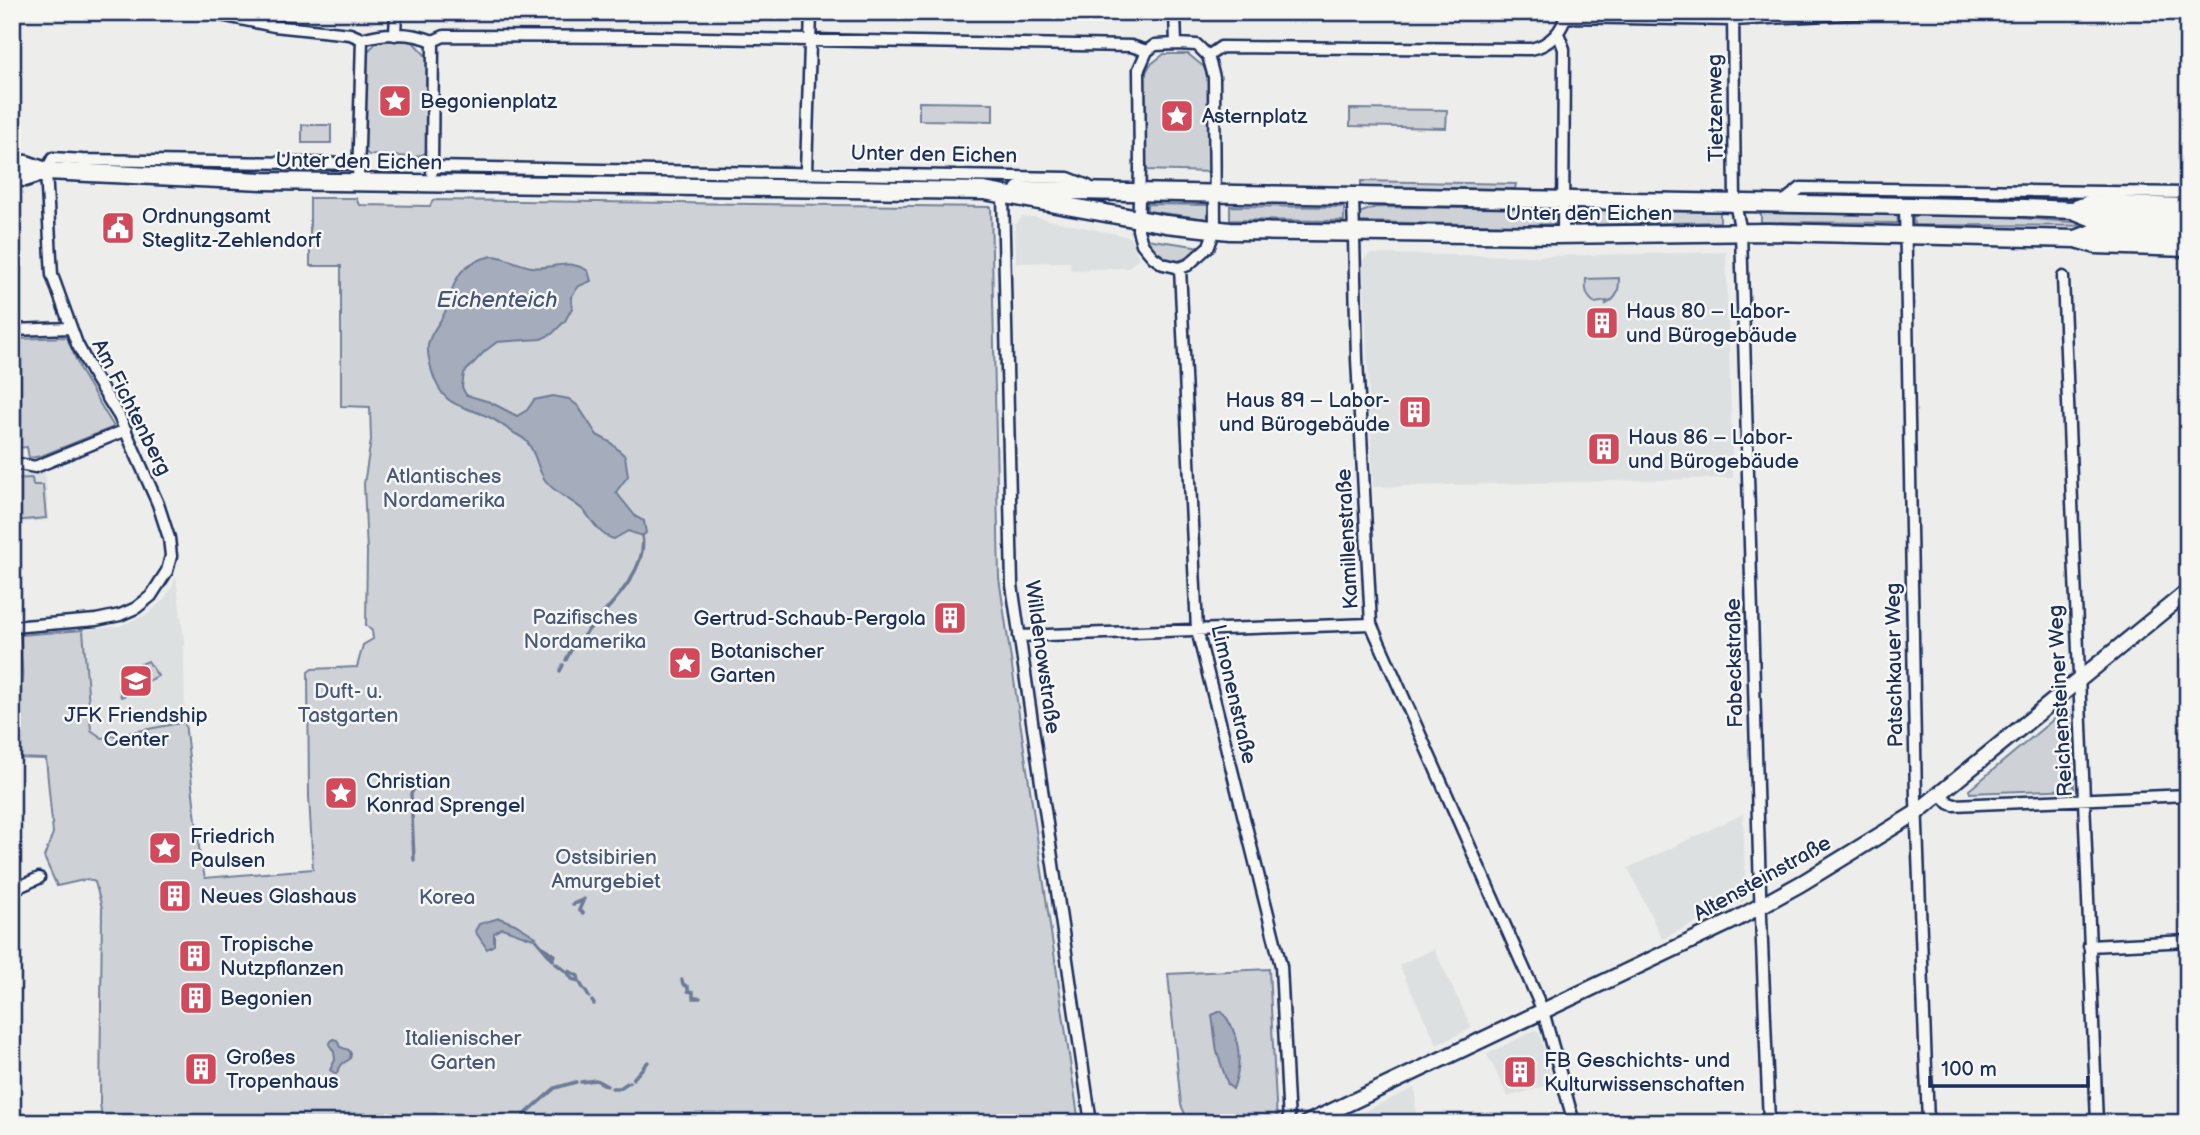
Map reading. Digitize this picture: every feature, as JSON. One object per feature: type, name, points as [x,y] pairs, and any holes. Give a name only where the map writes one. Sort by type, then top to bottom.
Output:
[{"type":"main road","points":[[12,163],[26,164],[46,171]]},
{"type":"main road","name":"Unter den Eichen","points":[[46,171],[263,181],[358,181],[432,175],[998,193],[1035,189],[1216,195],[1905,205],[2073,211],[2093,218],[2188,220]]},
{"type":"main road","points":[[12,177],[24,178],[46,171]]},
{"type":"main road","name":"Unter den Eichen","points":[[998,193],[1138,219],[1215,229],[1563,235],[1741,232],[2076,239],[2092,233],[2188,234]]},
{"type":"main road","points":[[2073,211],[2089,204],[2188,207]]},
{"type":"main road","points":[[2076,239],[2096,245],[2188,248]]},
{"type":"main road","name":"Altensteinstraße","points":[[1307,1123],[1760,907],[1916,813],[2188,591]]},
{"type":"street","points":[[206,12],[274,26],[350,34],[362,39],[377,34],[419,36],[433,41],[444,36],[810,40],[1131,46],[1147,51]]},
{"type":"street","points":[[395,35],[396,12]]},
{"type":"street","points":[[806,172],[811,12]]},
{"type":"street","points":[[1175,12],[1176,44]]},
{"type":"street","points":[[1208,56],[1221,47],[1531,49],[1549,42],[1558,33],[1566,15],[1733,16],[1883,12]]},
{"type":"street","name":"Tietzenweg","points":[[1733,16],[1735,203]]},
{"type":"street","points":[[1558,33],[1564,49],[1563,235]]},
{"type":"street","points":[[358,181],[362,39]]},
{"type":"street","points":[[432,175],[433,41]]},
{"type":"street","points":[[1176,44],[1197,45],[1208,56],[1214,77],[1215,229],[1209,246],[1188,265],[1180,268],[1163,264],[1149,253],[1139,235],[1138,219],[1139,69],[1147,51],[1155,46],[1176,44]]},
{"type":"street","name":"Unter den Eichen","points":[[46,171],[53,158],[359,164]]},
{"type":"street","name":"Am Fichtenberg","points":[[12,627],[96,620],[120,615],[136,608],[151,596],[167,571],[170,556],[169,538],[158,504],[126,430],[94,376],[71,328],[52,275],[46,171]]},
{"type":"street","name":"Unter den Eichen","points":[[432,175],[806,172],[1068,178],[1096,192]]},
{"type":"street","name":"Unter den Eichen","points":[[1782,203],[1801,188],[2188,193]]},
{"type":"street","name":"Willdenowstraße","points":[[998,193],[1012,584],[1091,1123]]},
{"type":"street","name":"Kamillenstraße","points":[[1353,197],[1362,477],[1371,624],[1543,1011],[1574,1123]]},
{"type":"street","name":"Fabeckstraße","points":[[1735,203],[1741,232],[1760,907],[1769,1123]]},
{"type":"street","name":"Patschkauer Weg","points":[[1905,205],[1916,813],[1928,1123]]},
{"type":"street","name":"Limonenstraße","points":[[1180,268],[1197,630],[1281,966],[1289,1123]]},
{"type":"street","name":"Reichensteiner Weg","points":[[2063,277],[2097,1123]]},
{"type":"street","points":[[12,330],[71,328]]},
{"type":"street","points":[[19,464],[35,467],[126,430]]},
{"type":"street","points":[[1019,636],[1371,624]]},
{"type":"street","points":[[1941,794],[1948,803],[1954,805],[2188,794]]},
{"type":"street","points":[[12,890],[39,878]]},
{"type":"street","points":[[2090,946],[2188,941]]},
{"type":"shaded area","points":[[1022,217],[1035,217],[1130,237],[1139,258],[1128,268],[1071,270],[1070,262],[1016,263],[1015,225]]},
{"type":"shaded area","points":[[1726,252],[1733,478],[1373,487],[1363,260],[1369,254],[1546,256]]},
{"type":"shaded area","points":[[12,339],[16,339],[21,404],[13,405],[17,448],[12,448]]},
{"type":"shaded area","points":[[45,470],[49,520],[12,524],[12,472],[17,476]]},
{"type":"shaded area","name":"JFK Friendship Center","points":[[176,576],[184,640],[185,722],[102,738],[91,730],[83,630],[119,626],[148,614],[164,599]]},
{"type":"shaded area","points":[[1743,814],[1746,899],[1662,939],[1628,868]]},
{"type":"shaded area","points":[[1434,949],[1472,1028],[1437,1045],[1399,965]]},
{"type":"shaded area","points":[[1535,1030],[1539,1032],[1553,1084],[1508,1097],[1487,1054]]},
{"type":"shaded area","points":[[1414,1088],[1415,1123],[1349,1123],[1348,1119]]},
{"type":"green space","points":[[379,40],[412,41],[427,57],[426,153],[416,157],[369,155],[362,149],[363,56]]},
{"type":"green space","points":[[1164,54],[1188,54],[1204,67],[1209,79],[1211,172],[1145,170],[1144,76],[1150,65]]},
{"type":"green space","points":[[919,102],[993,103],[993,121],[919,120]]},
{"type":"green space","points":[[1350,109],[1447,110],[1446,128],[1350,126]]},
{"type":"green space","points":[[302,125],[331,125],[331,143],[302,143]]},
{"type":"green space","points":[[1361,181],[1516,184],[1515,189],[1361,187]]},
{"type":"green space","points":[[1805,191],[2120,197],[2118,200],[1807,195]]},
{"type":"green space","name":"Botanischer Garten","points":[[310,198],[356,198],[359,205],[430,206],[433,200],[991,207],[999,578],[1079,1123],[103,1123],[100,1104],[102,908],[95,882],[88,879],[57,886],[44,857],[53,833],[46,759],[12,758],[12,684],[23,683],[20,635],[83,630],[91,730],[102,738],[185,722],[200,856],[205,878],[313,869],[309,796],[308,672],[312,669],[357,667],[363,645],[373,639],[372,631],[366,625],[364,484],[371,440],[370,407],[341,406],[341,266],[310,266]]},
{"type":"green space","points":[[1147,204],[1208,205],[1208,219],[1147,211]]},
{"type":"green space","points":[[1230,206],[1344,207],[1344,221],[1230,220]]},
{"type":"green space","points":[[1376,207],[1555,209],[1557,224],[1359,222],[1359,213]]},
{"type":"green space","points":[[1572,210],[1720,212],[1720,222],[1572,225]]},
{"type":"green space","points":[[1761,213],[1897,215],[1898,223],[1761,222]]},
{"type":"green space","points":[[1913,215],[1995,216],[2123,226],[1914,225]]},
{"type":"green space","points":[[1146,239],[1201,247],[1178,261],[1164,260]]},
{"type":"green space","points":[[1619,278],[1617,293],[1613,299],[1606,304],[1607,301],[1592,301],[1586,289],[1586,279]]},
{"type":"green space","points":[[67,337],[81,372],[114,427],[41,456],[29,458],[27,447],[17,448],[13,404],[21,403],[16,339]]},
{"type":"green space","points":[[32,478],[33,485],[43,485],[46,518],[12,521],[12,479]]},
{"type":"green space","points":[[148,661],[158,676],[137,687],[139,691],[121,697],[118,683],[125,681],[123,672]]},
{"type":"green space","points":[[2066,709],[2070,711],[2074,789],[1970,793],[1969,790]]},
{"type":"green space","points":[[1269,969],[1277,1122],[1189,1123],[1181,1105],[1168,974]]},
{"type":"water","name":"Eichenteich","points":[[493,256],[532,267],[573,265],[588,271],[591,281],[579,286],[571,297],[572,308],[565,321],[552,334],[541,339],[497,342],[485,351],[464,373],[462,387],[466,395],[490,402],[517,416],[527,410],[534,400],[553,396],[569,399],[578,406],[597,435],[610,442],[625,456],[628,476],[616,492],[636,517],[644,521],[646,533],[642,536],[628,531],[614,539],[608,537],[583,510],[549,485],[524,439],[491,418],[448,400],[437,384],[428,355],[431,335],[445,312],[461,273],[473,262]]},
{"type":"water","points":[[499,918],[536,937],[533,939],[502,928],[494,933],[494,945],[487,949],[475,931],[479,924]]},
{"type":"water","points":[[1221,1011],[1232,1028],[1238,1048],[1238,1069],[1233,1089],[1228,1085],[1217,1052],[1212,1015]]},
{"type":"water","points":[[333,1039],[351,1054],[350,1059],[342,1064],[336,1074],[330,1070],[335,1060],[329,1044]]},
{"type":"waterway","points":[[584,635],[632,576],[639,563],[642,536]]},
{"type":"waterway","points":[[573,648],[580,639]]},
{"type":"waterway","points":[[566,660],[571,650]]},
{"type":"waterway","points":[[560,671],[563,665]]},
{"type":"waterway","points":[[414,860],[411,794],[415,787]]},
{"type":"waterway","points":[[583,913],[579,910],[583,901],[573,904],[584,899]]},
{"type":"waterway","points":[[536,940],[553,960]]},
{"type":"waterway","points":[[544,948],[554,955],[552,960]]},
{"type":"waterway","points":[[555,963],[567,972]]},
{"type":"waterway","points":[[569,971],[578,976],[579,981]]},
{"type":"waterway","points":[[568,973],[572,979],[579,981],[583,988]]},
{"type":"waterway","points":[[682,980],[688,991],[693,992],[693,998],[700,998]]},
{"type":"waterway","points":[[585,990],[589,997]]},
{"type":"waterway","points":[[633,1079],[648,1062]]},
{"type":"waterway","points":[[581,1082],[596,1080],[607,1086]]},
{"type":"waterway","points":[[524,1115],[555,1088],[576,1082]]},
{"type":"waterway","points":[[612,1088],[620,1088],[629,1082]]},
{"type":"place","name":"Begonienplatz","points":[[395,101]]},
{"type":"place","name":"Asternplatz","points":[[1177,116]]},
{"type":"place","name":"Ordnungsamt Steglitz-Zehlendorf","points":[[118,228]]},
{"type":"place","name":"Haus 80 – Labor- und Bürogebäude","points":[[1602,323]]},
{"type":"place","name":"Haus 89 – Labor- und Bürogebäude","points":[[1415,412]]},
{"type":"place","name":"Haus 86 – Labor- und Bürogebäude","points":[[1604,449]]},
{"type":"place","name":"Gertrud-Schaub-Pergola","points":[[950,618]]},
{"type":"place","name":"Botanischer Garten","points":[[685,663]]},
{"type":"place","name":"JFK Friendship Center","points":[[136,681]]},
{"type":"place","name":"Christian Konrad Sprengel","points":[[341,793]]},
{"type":"place","name":"Friedrich Paulsen","points":[[165,848]]},
{"type":"place","name":"Neues Glashaus","points":[[175,896]]},
{"type":"place","name":"Tropische Nutzpflanzen","points":[[195,956]]},
{"type":"place","name":"Begonien","points":[[196,998]]},
{"type":"place","name":"Großes Tropenhaus","points":[[201,1069]]},
{"type":"place","name":"FB Geschichts- und Kulturwissenschaften","points":[[1520,1072]]},
{"type":"park label","name":"Atlantisches Nordamerika","points":[[444,488]]},
{"type":"park label","name":"Pazifisches Nordamerika","points":[[585,629]]},
{"type":"park label","name":"Duft- u. Tastgarten","points":[[348,703]]},
{"type":"park label","name":"Ostsibirien Amurgebiet","points":[[606,869]]},
{"type":"park label","name":"Korea","points":[[447,897]]},
{"type":"park label","name":"Italienischer Garten","points":[[463,1050]]}]
